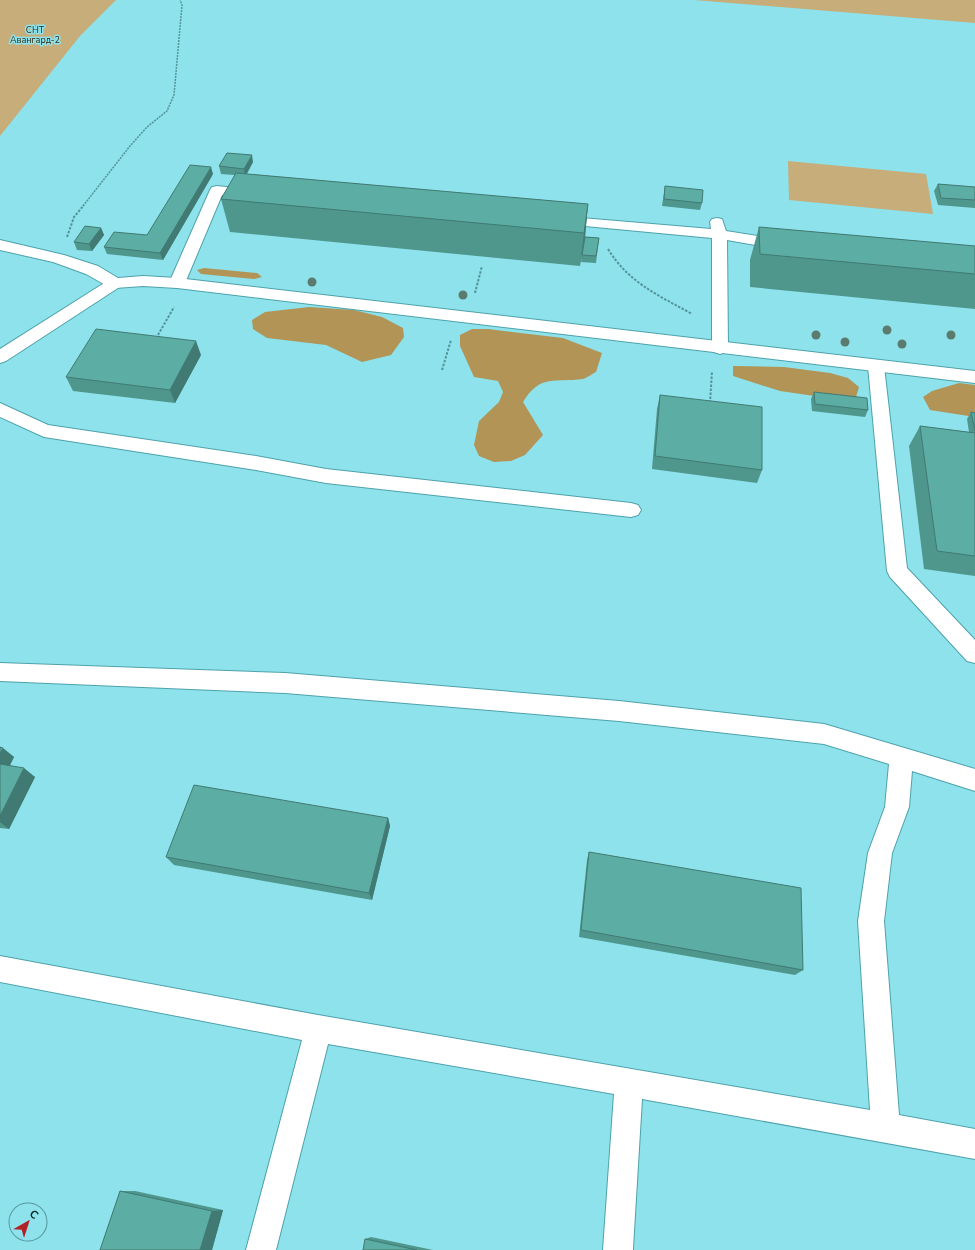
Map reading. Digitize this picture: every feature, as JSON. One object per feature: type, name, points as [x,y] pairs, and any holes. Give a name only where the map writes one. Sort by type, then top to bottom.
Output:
[{"type":"street","points":[[0,245],[58,258],[92,270],[115,283],[142,281],[182,283],[717,348],[975,377]]},
{"type":"lane","points":[[182,283],[217,190],[264,194]]},
{"type":"lane","points":[[541,219],[605,224],[718,228],[801,246]]},
{"type":"lane","points":[[717,348],[720,327],[718,228]]},
{"type":"lane","points":[[0,357],[115,283]]},
{"type":"lane","points":[[876,366],[897,572],[975,654]]},
{"type":"lane","points":[[0,409],[44,431],[256,463],[326,476],[631,510]]},
{"type":"lane","points":[[0,672],[285,683],[619,711],[824,734],[975,780]]},
{"type":"lane","points":[[886,1127],[871,921],[880,853],[898,807],[901,758]]},
{"type":"lane","points":[[0,969],[318,1029],[886,1127],[975,1144]]},
{"type":"lane","points":[[261,1250],[318,1029]]},
{"type":"lane","points":[[618,1248],[629,1083]]},
{"type":"path","points":[[58,258],[74,217],[130,146],[147,127],[167,111],[174,95],[182,5],[180,0]]},
{"type":"path","points":[[605,224],[607,247],[617,264],[637,283],[666,300],[720,327]]},
{"type":"path","points":[[158,335],[182,283]]},
{"type":"path","points":[[442,370],[458,316]]},
{"type":"path","points":[[710,403],[717,348]]},
{"type":"green space","name":"СНТ Авангард-2","points":[[0,0],[116,0],[80,36],[0,136]]},
{"type":"green space","points":[[694,0],[975,0],[975,23]]},
{"type":"green space","points":[[788,161],[926,174],[933,214],[789,200]]},
{"type":"shaded area","points":[[204,268],[257,273],[262,277],[254,279],[201,274],[197,270]]},
{"type":"shaded area","points":[[309,307],[354,310],[382,317],[403,328],[404,337],[391,355],[362,362],[326,345],[267,338],[253,329],[252,320],[265,312]]},
{"type":"shaded area","points":[[472,329],[488,329],[563,338],[602,353],[596,372],[588,377],[583,379],[549,381],[536,387],[530,393],[523,402],[543,435],[525,455],[511,461],[494,462],[479,456],[474,445],[479,421],[499,402],[503,392],[498,381],[474,377],[460,346],[460,335]]},
{"type":"shaded area","points":[[733,366],[784,367],[830,373],[848,378],[859,387],[856,397],[842,400],[780,391],[733,376]]},
{"type":"shaded area","points":[[959,383],[975,385],[975,417],[930,410],[923,397],[932,391]]},
{"type":"building","points":[[227,153],[252,155],[244,169],[219,166]]},
{"type":"building","points":[[190,165],[211,167],[160,253],[104,247],[114,232],[147,235]]},
{"type":"building","points":[[236,173],[588,204],[584,233],[221,199]]},
{"type":"building","points":[[938,184],[975,187],[975,200],[941,198]]},
{"type":"building","points":[[665,186],[703,190],[702,203],[664,199]]},
{"type":"building","points":[[85,226],[101,228],[89,244],[74,242]]},
{"type":"building","points":[[759,227],[975,246],[975,274],[760,254]]},
{"type":"building","points":[[585,237],[599,238],[596,256],[582,255]]},
{"type":"building","points":[[96,329],[196,341],[170,390],[66,377]]},
{"type":"building","points":[[814,392],[867,398],[868,410],[815,404]]},
{"type":"building","points":[[660,395],[762,407],[762,470],[655,456]]},
{"type":"building","points":[[971,412],[975,413],[975,431]]},
{"type":"building","points":[[920,426],[975,433],[975,556],[937,551]]},
{"type":"building","points":[[0,747],[3,748],[0,754]]},
{"type":"building","points":[[0,764],[24,768],[0,816]]},
{"type":"building","points":[[194,785],[388,818],[369,893],[166,857]]},
{"type":"building","points":[[589,852],[801,888],[803,970],[581,930]]},
{"type":"building","points":[[120,1191],[212,1211],[200,1250],[100,1250]]},
{"type":"building","points":[[365,1239],[417,1250],[363,1250]]}]
